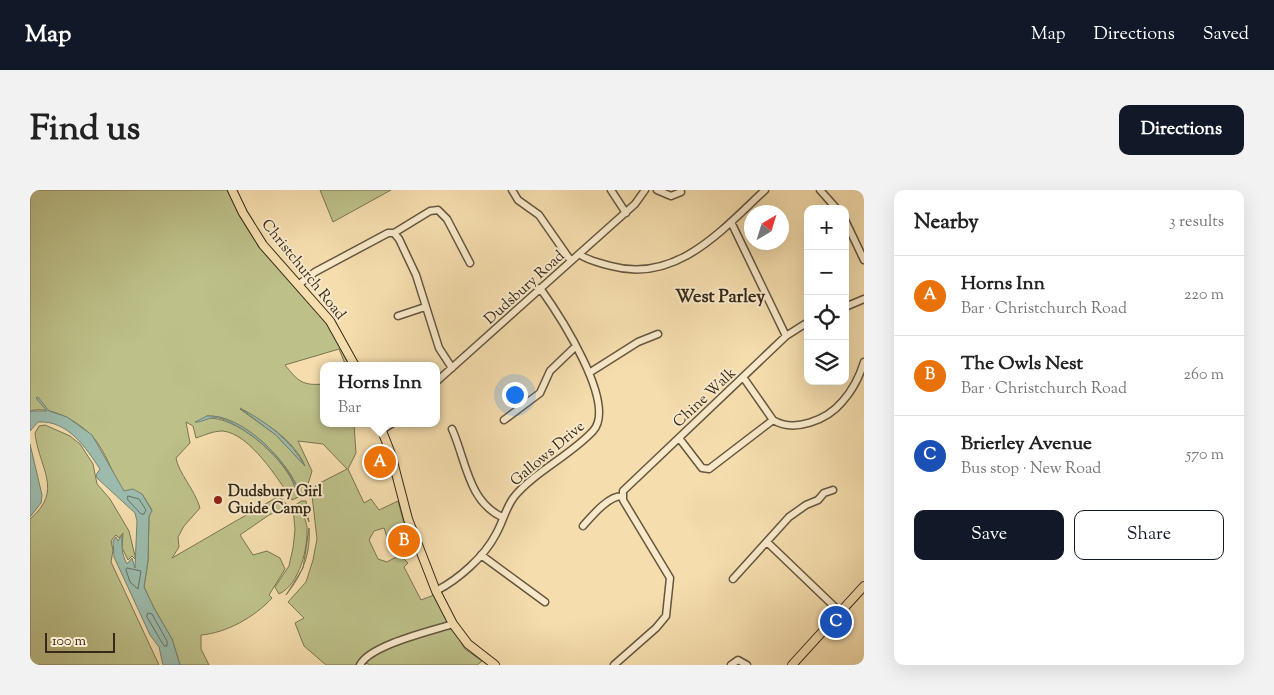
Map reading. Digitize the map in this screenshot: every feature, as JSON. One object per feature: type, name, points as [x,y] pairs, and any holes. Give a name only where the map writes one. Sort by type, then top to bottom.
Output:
[{"type":"main road","name":"Christchurch Road","points":[[232,190],[243,213],[263,245],[330,322],[353,362]]},
{"type":"main road","points":[[380,427],[408,519],[436,591],[453,624],[468,644],[495,665]]},
{"type":"main road","points":[[792,665],[864,587]]},
{"type":"street","points":[[512,190],[518,200],[539,215],[571,261]]},
{"type":"street","points":[[611,190],[626,213]]},
{"type":"street","points":[[579,254],[626,213],[645,190]]},
{"type":"street","points":[[657,190],[671,196],[681,192]]},
{"type":"street","name":"Dudsbury Road","points":[[440,378],[579,254],[585,258],[625,269],[654,269],[691,254],[731,222],[765,190]]},
{"type":"street","points":[[820,190],[833,205]]},
{"type":"street","points":[[298,286],[315,272],[388,233],[394,233],[430,212],[438,210],[447,219],[470,263]]},
{"type":"street","points":[[731,222],[786,336]]},
{"type":"street","points":[[849,228],[864,260]]},
{"type":"street","points":[[394,233],[400,239],[416,274],[440,348],[452,368]]},
{"type":"street","name":"Gallows Drive","points":[[436,591],[455,579],[481,555],[496,535],[502,517],[522,489],[563,457],[597,426],[600,415],[599,407],[589,373],[576,346],[540,288]]},
{"type":"street","points":[[849,305],[864,299]]},
{"type":"street","points":[[398,316],[425,306]]},
{"type":"street","name":"Chine Walk","points":[[583,526],[599,509],[618,496],[622,496],[627,487],[786,336],[804,324]]},
{"type":"street","points":[[589,373],[634,344],[658,334]]},
{"type":"street","points":[[504,420],[540,393],[550,371],[576,346]]},
{"type":"street","points":[[743,377],[773,420],[782,424],[796,426],[817,419],[833,410],[849,393],[864,362]]},
{"type":"street","points":[[679,438],[702,468],[707,470],[773,420]]},
{"type":"street","points":[[452,429],[471,483],[480,499],[491,510],[502,517]]},
{"type":"street","points":[[733,579],[789,517],[806,505],[818,500],[824,492],[833,490]]},
{"type":"street","points":[[614,665],[656,628],[666,616],[670,578],[622,496]]},
{"type":"street","points":[[767,542],[840,612]]},
{"type":"street","points":[[481,555],[545,602]]},
{"type":"street","points":[[360,665],[362,660],[375,651],[453,624]]},
{"type":"street","points":[[732,665],[738,660],[747,665]]},
{"type":"green space","points":[[30,190],[227,190],[259,247],[325,320],[350,362],[344,362],[339,349],[285,365],[297,379],[305,383],[320,384],[320,427],[354,427],[356,453],[348,469],[364,503],[371,499],[379,510],[398,501],[406,530],[388,540],[384,528],[374,531],[369,540],[378,559],[387,562],[400,555],[408,563],[404,567],[421,600],[434,595],[465,649],[482,661],[477,665],[368,665],[368,663],[362,665],[326,665],[304,646],[295,623],[304,618],[288,602],[306,582],[313,560],[317,539],[312,495],[316,485],[347,469],[323,444],[298,441],[312,471],[305,494],[292,500],[262,459],[243,440],[223,431],[212,432],[196,438],[193,426],[186,422],[190,443],[176,458],[200,508],[184,526],[178,537],[179,547],[172,558],[279,496],[288,506],[269,515],[240,535],[253,555],[267,551],[280,558],[285,569],[269,595],[272,598],[257,612],[240,623],[211,634],[201,635],[201,649],[209,665],[180,665],[172,639],[144,587],[148,561],[149,516],[152,510],[142,494],[124,491],[119,487],[103,452],[95,439],[85,430],[71,420],[54,412],[30,411]],"holes":[[[240,409],[259,419],[294,448],[305,466],[276,435]],[[207,416],[221,417],[249,431],[263,442],[286,468],[295,481],[300,494],[297,495],[285,469],[260,442],[230,423],[216,419],[203,419]]]},
{"type":"green space","points":[[320,190],[391,190],[333,222]]},
{"type":"green space","points":[[45,425],[70,436],[80,444],[93,464],[97,484],[110,499],[129,531],[136,560],[132,556],[128,560],[122,548],[123,533],[119,538],[116,535],[111,541],[113,550],[111,562],[159,665],[30,665],[30,519],[46,498],[48,489],[35,433],[39,426]]},
{"type":"green space","points":[[301,501],[306,501],[309,522],[303,508],[307,527],[304,555],[292,582],[279,594],[275,587],[289,566],[293,548],[295,530],[293,507]]},
{"type":"green space","points":[[309,528],[307,555],[303,566]]},
{"type":"green space","points":[[301,571],[297,580],[286,595]]},
{"type":"water","points":[[38,397],[49,411],[67,417],[92,435],[124,491],[133,489],[142,494],[152,511],[149,516],[148,561],[144,587],[172,639],[180,665],[163,665],[159,647],[150,635],[114,557],[113,541],[116,537],[118,541],[122,535],[122,550],[125,560],[127,564],[132,558],[135,568],[137,521],[135,513],[97,478],[96,475],[100,469],[82,444],[67,430],[49,423],[38,422],[30,431],[30,411],[47,411],[36,398]]},
{"type":"water","points":[[240,408],[277,432],[305,466],[276,435]]},
{"type":"water","points":[[207,416],[221,417],[235,423],[263,442],[286,468],[300,494],[297,495],[294,484],[278,460],[255,438],[243,429],[219,418],[195,422]]},
{"type":"water","points":[[30,444],[42,495],[41,503],[30,517]]},
{"type":"place","name":"Horns Inn","points":[[380,462]]},
{"type":"place","name":"Dudsbury Girl Guide Camp","points":[[218,500]]},
{"type":"place","name":"The Owls Nest","points":[[404,541]]},
{"type":"place","name":"Brierley Avenue","points":[[836,622]]},
{"type":"district","name":"West Parley","points":[[720,296]]}]
